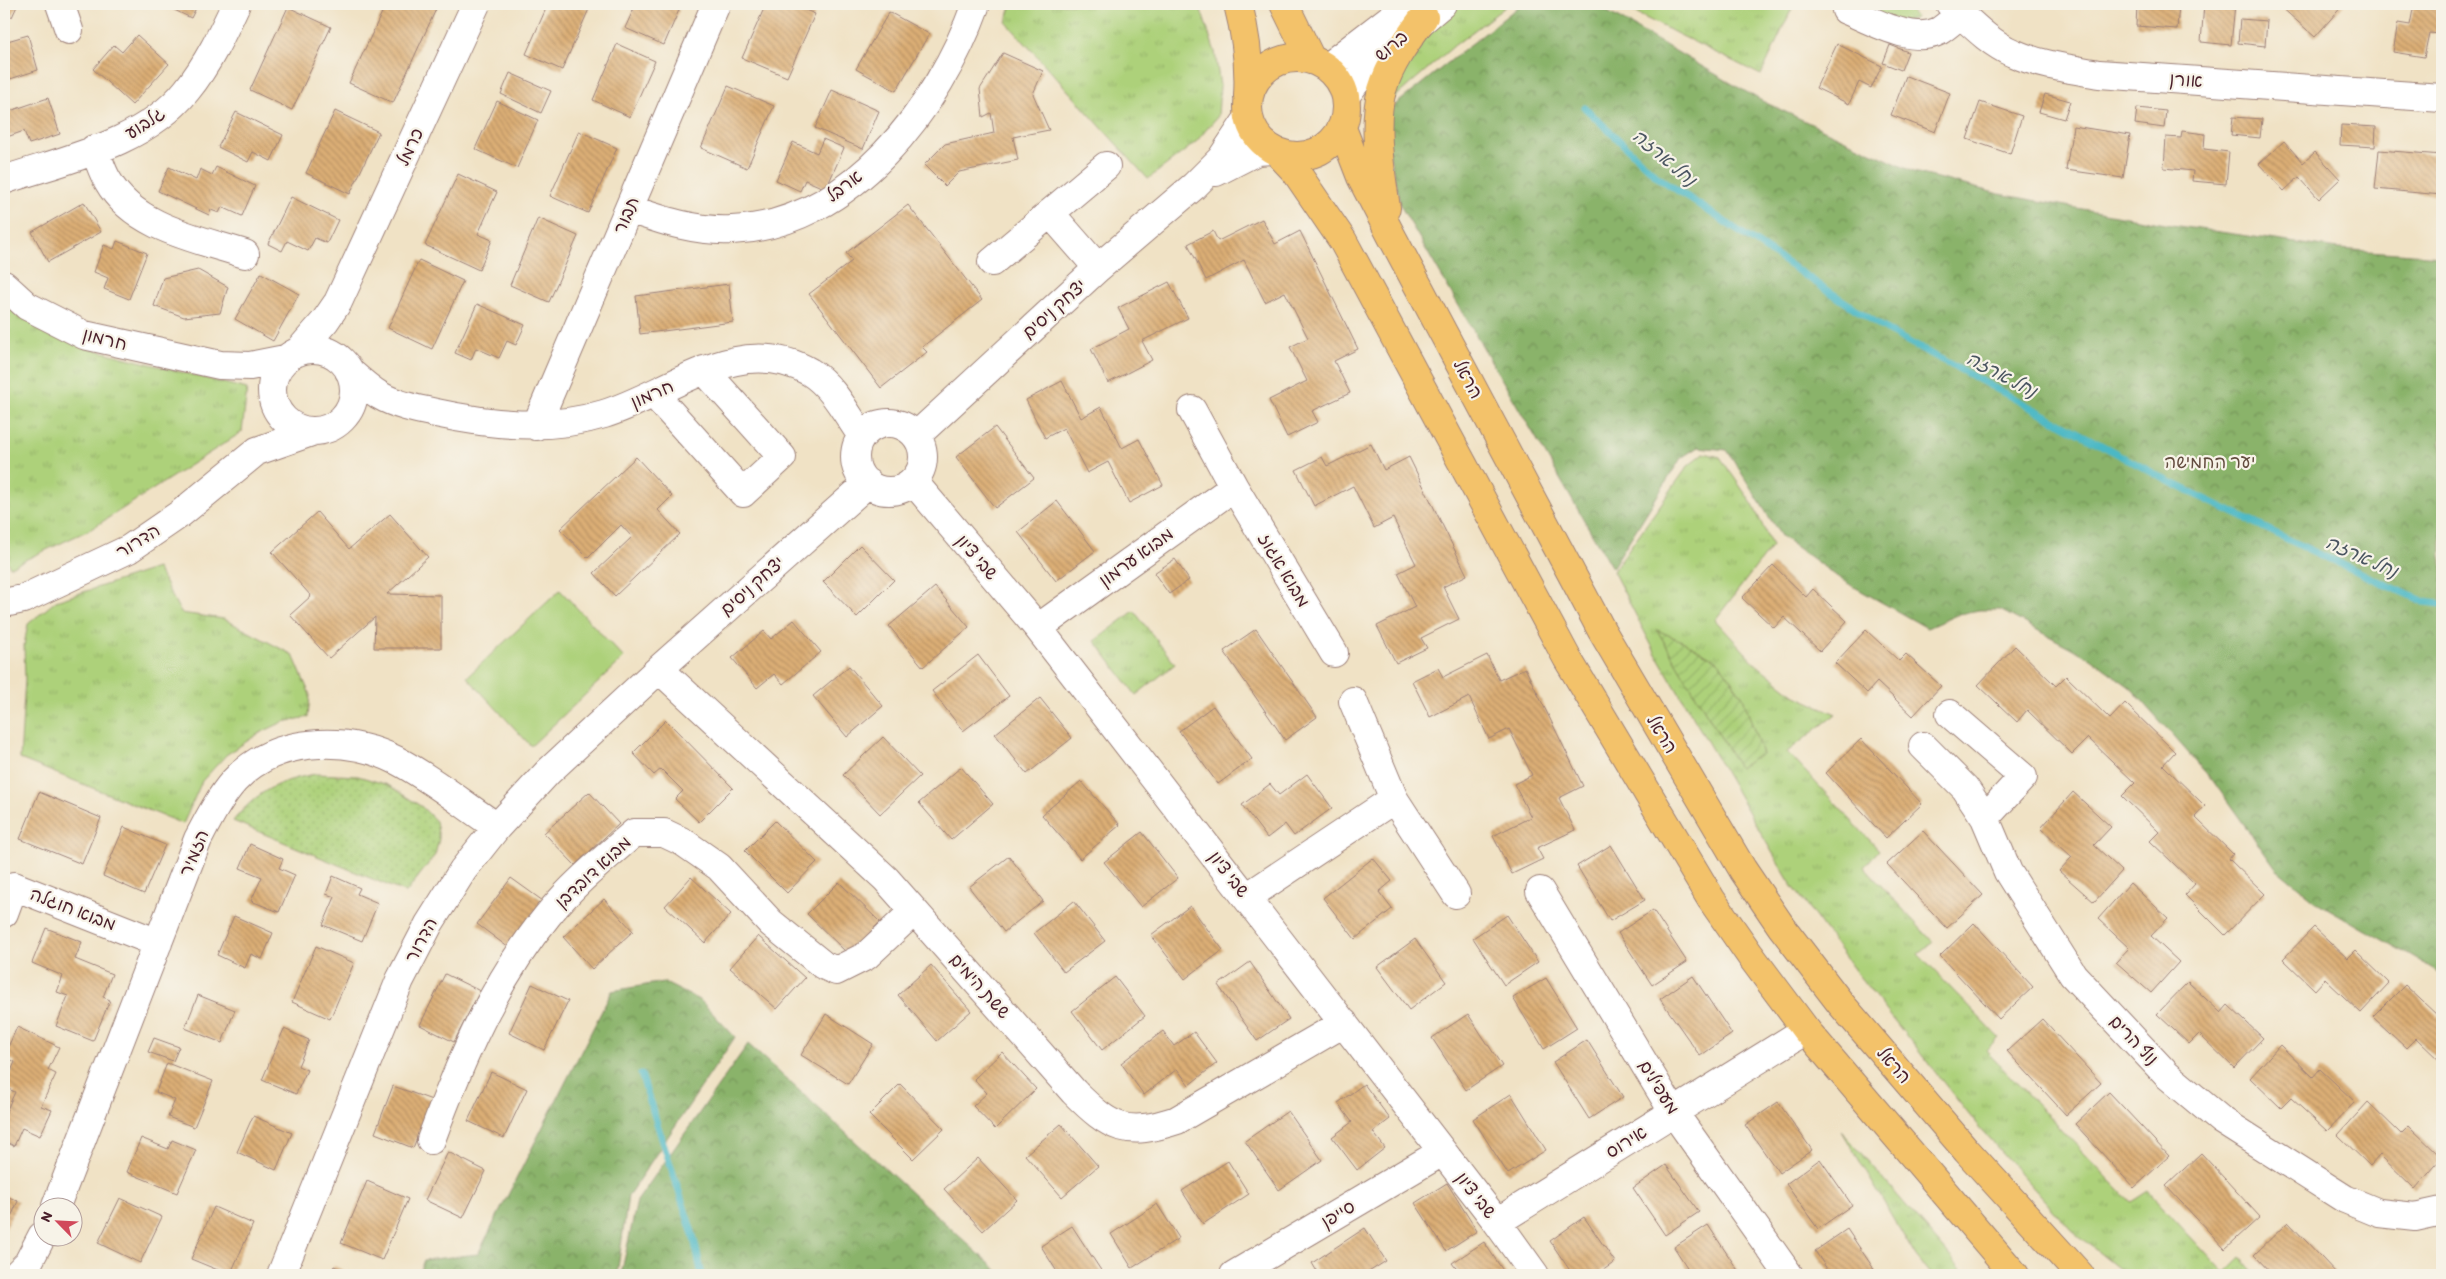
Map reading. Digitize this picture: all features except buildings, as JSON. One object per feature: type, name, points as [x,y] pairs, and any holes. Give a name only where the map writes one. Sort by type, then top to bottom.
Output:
[{"type":"main road","points":[[1238,4],[1247,38],[1250,67],[1248,108],[1261,142],[1276,152],[1296,172],[1343,241],[1567,658],[1711,898],[1806,1030],[2015,1275]]},
{"type":"main road","points":[[1276,152],[1294,157],[1309,156],[1322,150],[1334,141],[1342,128],[1347,112],[1346,95],[1335,75],[1319,63],[1284,4]]},
{"type":"main road","points":[[1391,235],[1381,173],[1378,131],[1382,90],[1399,51],[1425,8]]},
{"type":"main road","points":[[1248,108],[1254,84],[1264,70],[1278,61],[1294,57],[1319,63]]},
{"type":"main road","name":"הראל","points":[[1342,128],[1362,177],[1391,235],[1602,631],[1743,870],[1781,926],[1841,1004],[1967,1151],[2080,1275]]},
{"type":"street","points":[[60,4],[69,30]]},
{"type":"street","name":"גלבוע","points":[[4,180],[117,141],[159,118],[186,91],[216,46],[236,4]]},
{"type":"street","name":"כרמל","points":[[292,355],[326,321],[344,289],[476,4]]},
{"type":"street","name":"תבור","points":[[536,426],[716,4]]},
{"type":"street","name":"ארבל","points":[[628,209],[667,222],[700,228],[732,230],[765,226],[801,216],[832,198],[879,159],[911,125],[964,39],[976,4]]},
{"type":"street","name":"ברוש","points":[[1319,63],[1425,8]]},
{"type":"street","name":"ברוש","points":[[1346,95],[1367,67],[1425,8]]},
{"type":"street","points":[[1846,10],[1908,35],[1926,36],[1940,31],[1956,9]]},
{"type":"street","name":"אורן","points":[[1956,9],[1980,32],[2012,53],[2047,65],[2099,74],[2442,98]]},
{"type":"street","name":"יצחק ניסים","points":[[916,436],[1098,268],[1194,186],[1221,159],[1248,108]]},
{"type":"street","points":[[94,149],[108,182],[122,200],[144,217],[170,229],[245,254]]},
{"type":"street","name":"יצחק ניסים","points":[[1194,186],[1242,157],[1256,151],[1276,152]]},
{"type":"street","points":[[992,262],[1106,166]]},
{"type":"street","points":[[1050,214],[1098,268]]},
{"type":"street","name":"חרמון","points":[[4,285],[27,306],[84,335],[220,365],[250,366],[292,355]]},
{"type":"street","name":"כרמל","points":[[344,289],[335,328],[347,368]]},
{"type":"street","points":[[318,349],[332,353],[347,368],[354,391],[352,403],[345,415],[326,426],[302,430],[289,424],[279,413],[274,401],[272,385],[276,372],[292,355],[318,349]]},
{"type":"street","name":"חרמון","points":[[347,368],[378,394],[408,407],[498,424],[536,426],[603,415],[654,394],[704,370],[730,361],[770,358],[792,364],[810,373],[828,387],[862,436]]},
{"type":"street","name":"חרמון","points":[[220,365],[238,373],[274,401]]},
{"type":"street","points":[[654,394],[742,493],[782,457],[704,370]]},
{"type":"street","name":"הדרור","points":[[257,452],[270,427],[274,401]]},
{"type":"street","name":"חרמון","points":[[326,426],[377,410],[408,407]]},
{"type":"street","name":"מבוא אגוז","points":[[1192,410],[1234,486],[1334,654]]},
{"type":"street","points":[[888,423],[899,424],[916,436],[923,458],[918,474],[913,481],[896,490],[876,488],[868,483],[855,461],[858,444],[862,436],[878,424],[888,423]]},
{"type":"street","name":"הדרור","points":[[4,603],[23,599],[129,549],[180,514],[257,452],[326,426]]},
{"type":"street","name":"שבי ציון","points":[[913,481],[1038,628],[1497,1222],[1535,1275]]},
{"type":"street","name":"יצחק ניסים","points":[[659,669],[868,483]]},
{"type":"street","name":"מבוא ערמון","points":[[1038,628],[1234,486]]},
{"type":"street","name":"הדרור","points":[[281,1275],[400,980],[429,924],[463,870],[497,827],[548,772],[659,669]]},
{"type":"street","name":"ששת הימים","points":[[659,669],[886,879],[1087,1105],[1112,1123],[1132,1130],[1157,1127],[1177,1120],[1344,1023]]},
{"type":"street","points":[[1353,701],[1394,799],[1456,894]]},
{"type":"street","points":[[1950,714],[2023,777],[1985,818]]},
{"type":"street","name":"הזמיר","points":[[60,1196],[198,839],[215,808],[234,781],[263,759],[293,747],[326,743],[363,747],[396,760],[497,827]]},
{"type":"street","name":"נוף הרים","points":[[1923,746],[1965,788],[1985,818],[2008,872],[2073,975],[2168,1075],[2221,1120],[2345,1199],[2379,1213],[2440,1220]]},
{"type":"street","points":[[1247,897],[1394,799]]},
{"type":"street","name":"מבוא דובדבן","points":[[430,1140],[458,1066],[511,965],[561,900],[580,880],[634,833],[664,833],[683,842],[719,867],[771,923],[824,965],[836,971],[866,956],[914,912]]},
{"type":"street","name":"מבוא חוגלה","points":[[4,913],[14,886],[158,942]]},
{"type":"street","name":"מעפילים","points":[[1540,892],[1674,1113],[1790,1275]]},
{"type":"street","name":"אירוס","points":[[1497,1222],[1806,1030]]},
{"type":"street","name":"סייפן","points":[[1234,1275],[1442,1152]]},
{"type":"street","points":[[16,1275],[28,1263],[37,1246]]},
{"type":"green space","points":[[1012,4],[1199,4],[1215,52],[1220,86],[1218,116],[1195,143],[1148,179],[1006,22]]},
{"type":"green space","points":[[1460,4],[1509,4],[1455,45],[1386,105],[1408,63],[1426,36],[1447,13]]},
{"type":"green space","name":"יער החמישה","points":[[1526,4],[1594,4],[1762,101],[1914,172],[1999,194],[2171,225],[2338,249],[2442,256],[2442,974],[2315,901],[2276,869],[2213,781],[2131,688],[2090,658],[2000,610],[1979,610],[1959,614],[1927,628],[1842,580],[1781,536],[1727,450],[1698,447],[1681,458],[1612,568],[1400,205],[1388,146],[1390,109],[1519,6]]},
{"type":"green space","points":[[1617,4],[1794,4],[1761,75]]},
{"type":"green space","points":[[1849,4],[1906,4],[1916,18],[1903,22]]},
{"type":"green space","points":[[4,296],[80,346],[247,389],[242,432],[91,529],[10,567],[4,556]]},
{"type":"green space","points":[[1704,453],[1720,457],[1753,505],[1772,546],[1715,620],[1757,665],[1796,696],[1836,714],[1787,752],[1879,850],[1864,867],[1933,942],[1918,954],[1999,1038],[1986,1051],[2131,1202],[2148,1191],[2224,1273],[2240,1257],[2256,1275],[2127,1275],[2071,1230],[1978,1126],[1859,976],[1789,881],[1656,654],[1613,571],[1688,466]]},
{"type":"green space","points":[[157,568],[181,613],[224,619],[293,655],[310,695],[308,717],[283,722],[258,734],[226,755],[202,781],[183,824],[20,759],[25,679],[24,645],[28,624],[56,601]]},
{"type":"green space","points":[[560,590],[624,658],[531,746],[467,677]]},
{"type":"green space","points":[[1134,611],[1175,664],[1136,695],[1095,641]]},
{"type":"green space","points":[[1657,630],[1684,642],[1718,661],[1743,697],[1762,754],[1739,768]]},
{"type":"green space","points":[[316,774],[358,776],[388,785],[422,807],[436,821],[439,839],[435,855],[406,893],[233,821],[251,802],[269,789],[290,780]]},
{"type":"green space","points":[[663,982],[701,1001],[735,1037],[628,1196],[617,1275],[418,1275],[424,1260],[478,1254],[612,991]]},
{"type":"green space","points":[[748,1044],[1002,1275],[621,1275],[637,1201]]},
{"type":"green space","points":[[1842,1131],[1966,1275],[1931,1275],[1916,1257]]},
{"type":"waterway","name":"נחל ארזה","points":[[1585,108],[1659,178],[1890,332],[2172,483],[2310,550],[2424,602],[2442,604]]},
{"type":"waterway","points":[[641,1074],[693,1235],[702,1275]]}]
